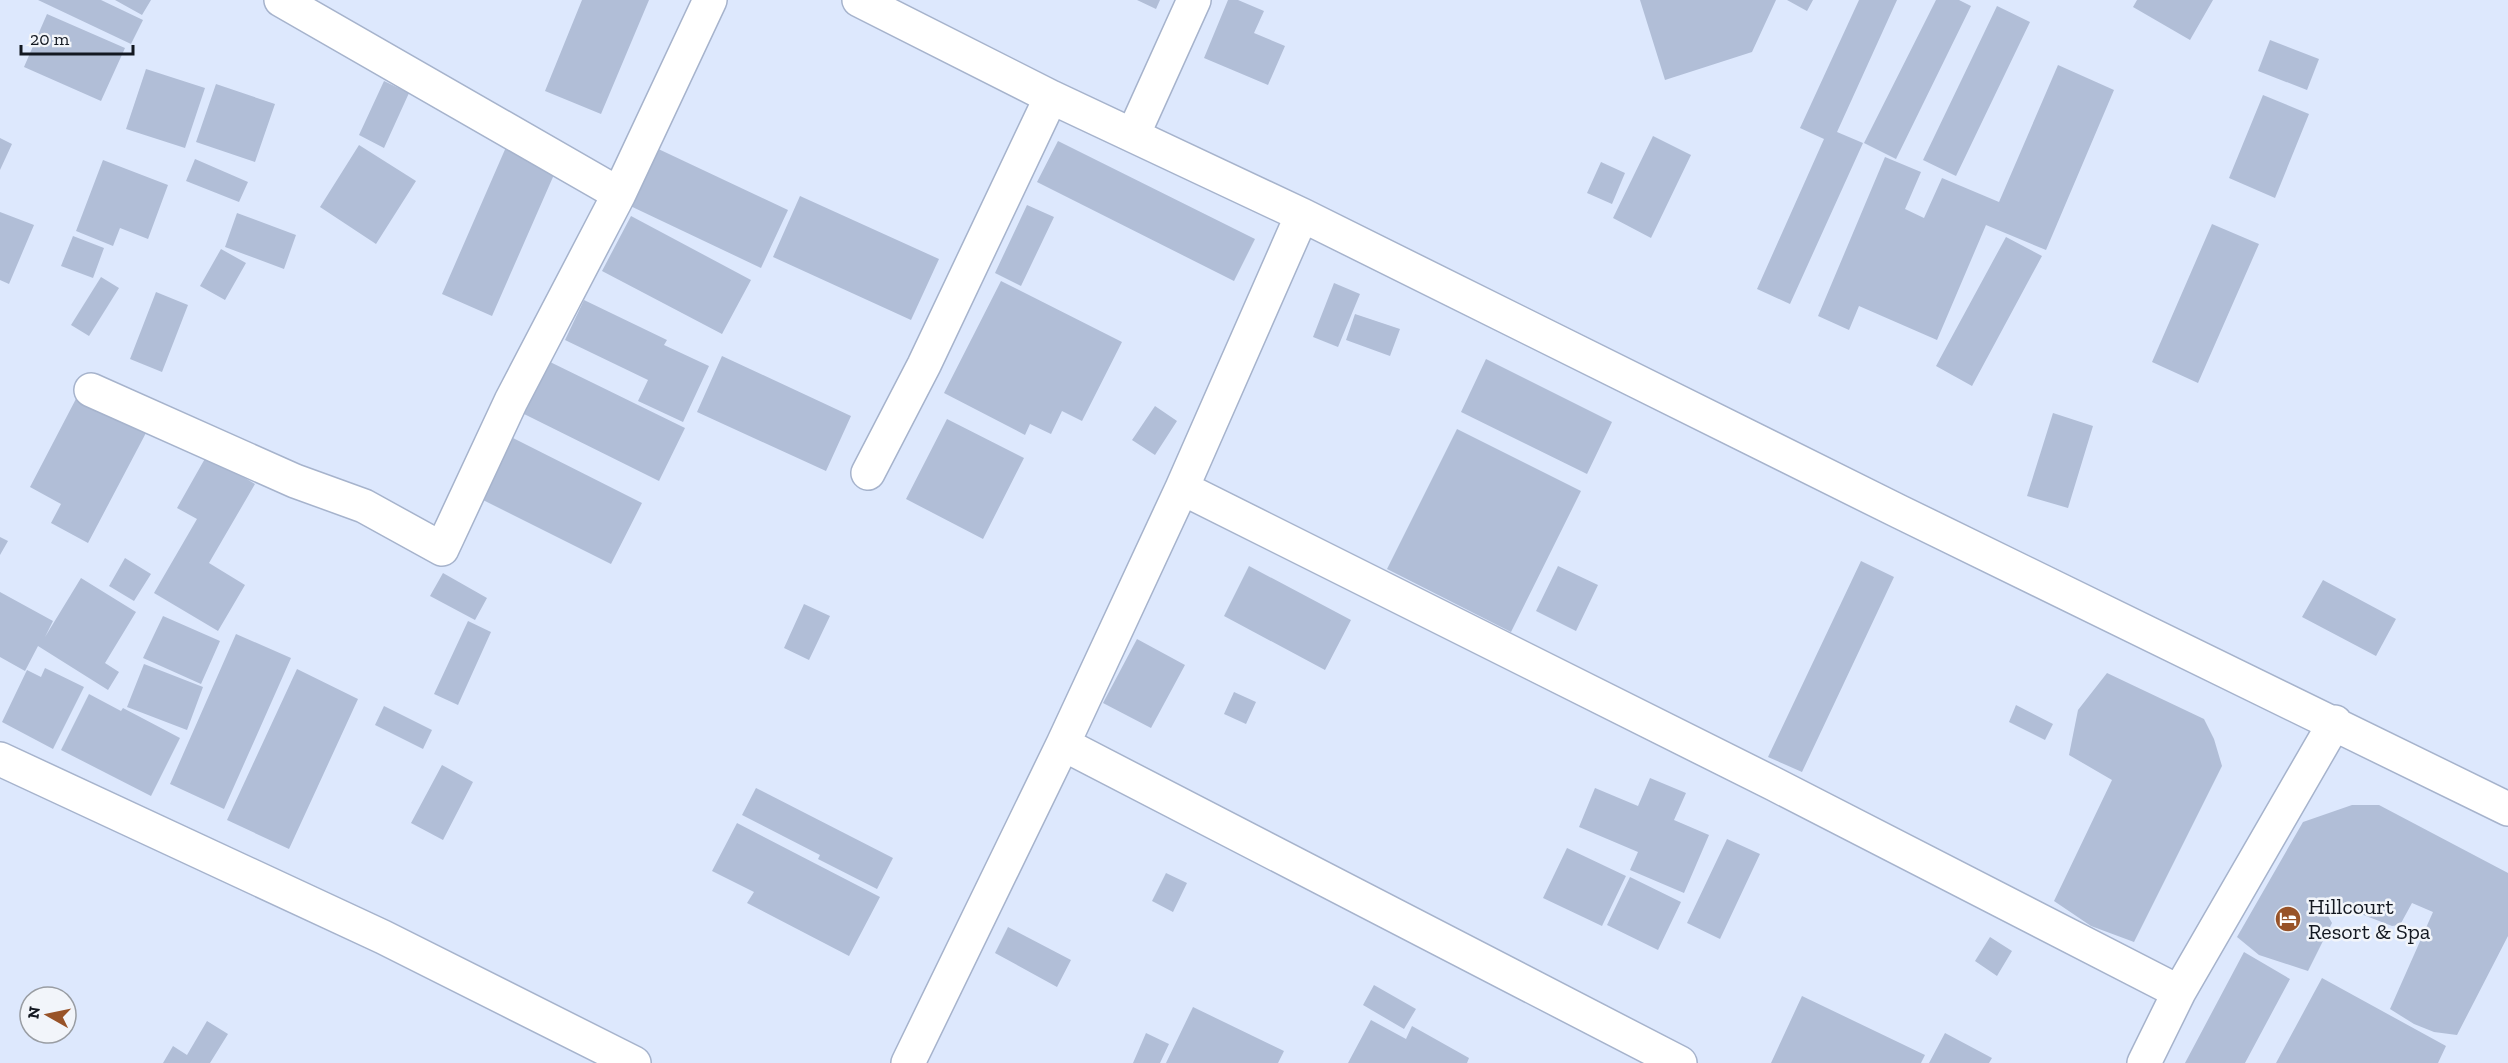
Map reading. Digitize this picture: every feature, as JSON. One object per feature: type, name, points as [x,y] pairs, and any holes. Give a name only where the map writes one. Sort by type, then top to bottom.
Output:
[{"type":"street","points":[[281,0],[619,194]]},
{"type":"street","points":[[91,390],[295,481],[364,506],[442,549],[511,401],[619,194],[710,0]]},
{"type":"street","points":[[859,0],[1051,97],[1302,215],[1900,512],[2335,722],[2508,809]]},
{"type":"street","points":[[1133,135],[1194,0]]},
{"type":"street","points":[[868,473],[924,365],[1051,97]]},
{"type":"street","points":[[908,1063],[1063,744],[1182,488],[1302,215]]},
{"type":"street","points":[[1182,488],[1774,784],[2179,992]]},
{"type":"street","points":[[2144,1063],[2179,992],[2335,722]]},
{"type":"street","points":[[1063,744],[1680,1063]]},
{"type":"street","points":[[0,759],[383,937],[634,1063]]},
{"type":"building","points":[[38,0],[101,0],[143,20],[131,44]]},
{"type":"building","points":[[115,0],[151,0],[142,15]]},
{"type":"building","points":[[582,0],[649,0],[601,114],[545,91]]},
{"type":"building","points":[[1137,0],[1160,0],[1156,9]]},
{"type":"building","points":[[1228,0],[1238,0],[1264,11],[1254,33],[1285,46],[1268,85],[1204,58]]},
{"type":"building","points":[[1640,0],[1776,0],[1752,52],[1665,80]]},
{"type":"building","points":[[1787,0],[1813,0],[1807,11]]},
{"type":"building","points":[[1859,0],[1897,0],[1837,132],[1863,143],[1790,304],[1757,289],[1824,139],[1800,128]]},
{"type":"building","points":[[1936,0],[1959,0],[1971,6],[1896,159],[1864,143]]},
{"type":"building","points":[[2137,0],[2213,0],[2190,40],[2133,7]]},
{"type":"building","points":[[1997,6],[2030,22],[1956,176],[1923,160]]},
{"type":"building","points":[[47,14],[125,48],[101,101],[24,67]]},
{"type":"building","points":[[2270,40],[2319,59],[2307,90],[2258,71]]},
{"type":"building","points":[[2058,65],[2114,90],[2046,250],[1986,225],[1937,340],[1859,306],[1849,330],[1818,316],[1885,157],[1921,172],[1905,209],[1924,218],[1942,178],[1999,202]]},
{"type":"building","points":[[146,69],[205,88],[185,148],[126,129]]},
{"type":"building","points":[[384,81],[409,93],[384,148],[359,135]]},
{"type":"building","points":[[216,84],[275,104],[255,162],[196,142]]},
{"type":"building","points":[[2263,95],[2309,114],[2275,198],[2229,178]]},
{"type":"building","points":[[1653,136],[1691,155],[1651,238],[1613,218]]},
{"type":"building","points":[[0,138],[12,144],[0,170]]},
{"type":"building","points":[[510,138],[560,161],[492,316],[442,294]]},
{"type":"building","points":[[1058,141],[1255,239],[1234,281],[1037,182]]},
{"type":"building","points":[[359,145],[416,181],[376,244],[320,207]]},
{"type":"building","points":[[652,146],[788,210],[761,268],[624,203]]},
{"type":"building","points":[[195,159],[248,182],[239,202],[186,181]]},
{"type":"building","points":[[103,160],[168,185],[148,239],[120,228],[113,246],[76,231]]},
{"type":"building","points":[[1601,162],[1625,173],[1612,204],[1587,193]]},
{"type":"building","points":[[800,196],[939,259],[911,320],[773,257]]},
{"type":"building","points":[[1027,205],[1054,217],[1021,286],[995,273]]},
{"type":"building","points":[[0,212],[34,225],[9,284],[0,280]]},
{"type":"building","points":[[237,213],[296,235],[284,269],[225,247]]},
{"type":"building","points":[[631,216],[751,280],[722,334],[602,271]]},
{"type":"building","points":[[2212,224],[2259,244],[2198,383],[2152,362]]},
{"type":"building","points":[[73,236],[104,248],[93,278],[61,266]]},
{"type":"building","points":[[2006,237],[2042,256],[1972,386],[1936,366]]},
{"type":"building","points":[[221,249],[246,263],[225,300],[200,286]]},
{"type":"building","points":[[101,277],[119,288],[89,336],[71,325]]},
{"type":"building","points":[[1001,281],[1122,342],[1082,421],[1062,411],[1051,434],[1030,424],[1025,435],[944,393]]},
{"type":"building","points":[[1334,283],[1360,294],[1338,347],[1313,337]]},
{"type":"building","points":[[156,292],[188,305],[162,372],[130,359]]},
{"type":"building","points":[[584,300],[667,340],[664,345],[709,366],[683,422],[638,401],[648,380],[565,340]]},
{"type":"building","points":[[1355,314],[1400,329],[1390,356],[1346,340]]},
{"type":"building","points":[[722,356],[851,416],[826,471],[697,412]]},
{"type":"building","points":[[544,359],[685,428],[659,481],[518,411]]},
{"type":"building","points":[[1486,359],[1612,422],[1587,474],[1461,412]]},
{"type":"building","points":[[78,395],[147,431],[88,543],[51,523],[61,504],[30,487]]},
{"type":"building","points":[[1155,406],[1177,421],[1155,455],[1132,440]]},
{"type":"building","points":[[2053,413],[2093,426],[2068,508],[2027,496]]},
{"type":"building","points":[[947,419],[1024,458],[983,539],[906,499]]},
{"type":"building","points":[[1457,429],[1581,491],[1511,632],[1387,569]]},
{"type":"building","points":[[509,436],[642,503],[611,564],[477,497]]},
{"type":"building","points":[[207,455],[255,484],[209,563],[245,585],[218,631],[154,593],[197,519],[177,508]]},
{"type":"building","points":[[0,537],[8,541],[0,555]]},
{"type":"building","points":[[125,558],[151,574],[134,601],[109,586]]},
{"type":"building","points":[[1861,561],[1894,577],[1802,772],[1768,757]]},
{"type":"building","points":[[1249,566],[1351,620],[1325,670],[1224,616]]},
{"type":"building","points":[[1558,566],[1598,585],[1576,631],[1536,611]]},
{"type":"building","points":[[443,573],[487,598],[475,620],[430,596]]},
{"type":"building","points":[[81,578],[136,612],[105,663],[119,672],[108,690],[38,646],[25,671],[0,657],[0,592],[53,621],[45,637]]},
{"type":"building","points":[[2323,580],[2396,619],[2376,656],[2302,617]]},
{"type":"building","points":[[804,604],[830,616],[809,660],[784,648]]},
{"type":"building","points":[[163,616],[220,641],[201,684],[143,658]]},
{"type":"building","points":[[468,621],[491,632],[458,705],[434,694]]},
{"type":"building","points":[[236,634],[291,658],[224,809],[170,784]]},
{"type":"building","points":[[1137,639],[1185,665],[1151,728],[1103,703]]},
{"type":"building","points":[[144,664],[203,687],[187,730],[127,707]]},
{"type":"building","points":[[45,668],[84,687],[53,749],[2,722],[27,670],[41,677]]},
{"type":"building","points":[[297,669],[358,699],[289,849],[227,820]]},
{"type":"building","points":[[2107,673],[2204,719],[2214,739],[2222,766],[2134,942],[2091,926],[2054,901],[2112,780],[2069,755],[2078,710]]},
{"type":"building","points":[[1234,692],[1256,702],[1246,724],[1224,714]]},
{"type":"building","points":[[89,694],[121,711],[123,708],[180,738],[151,796],[61,750]]},
{"type":"building","points":[[2016,705],[2053,724],[2045,740],[2009,722]]},
{"type":"building","points":[[384,706],[432,730],[423,749],[375,725]]},
{"type":"building","points":[[442,765],[473,782],[443,840],[411,823]]},
{"type":"building","points":[[1650,778],[1686,793],[1674,820],[1709,835],[1684,893],[1630,870],[1638,852],[1579,827],[1595,788],[1638,806]]},
{"type":"building","points":[[756,788],[893,858],[877,889],[818,859],[820,855],[742,815]]},
{"type":"building","name":"Hillcourt Resort & Spa","points":[[2352,805],[2379,805],[2508,873],[2508,936],[2457,1035],[2434,1032],[2414,1024],[2390,1009],[2433,912],[2412,903],[2400,925],[2392,926],[2361,914],[2340,901],[2328,916],[2332,923],[2308,971],[2259,955],[2237,937],[2303,822]]},
{"type":"building","points":[[737,823],[880,897],[849,956],[747,903],[754,892],[712,871]]},
{"type":"building","points":[[1727,839],[1760,854],[1720,939],[1687,923]]},
{"type":"building","points":[[1567,848],[1626,876],[1602,926],[1543,898]]},
{"type":"building","points":[[1166,873],[1187,883],[1173,912],[1152,901]]},
{"type":"building","points":[[1630,877],[1681,902],[1658,950],[1607,925]]},
{"type":"building","points":[[1008,927],[1071,960],[1057,987],[995,953]]},
{"type":"building","points":[[1990,937],[2012,951],[1997,976],[1975,961]]},
{"type":"building","points":[[2244,952],[2290,979],[2245,1063],[2185,1063]]},
{"type":"building","points":[[2322,978],[2446,1046],[2438,1063],[2276,1063]]},
{"type":"building","points":[[1374,985],[1416,1009],[1404,1029],[1363,1005]]},
{"type":"building","points":[[1802,996],[1925,1055],[1921,1063],[1771,1063]]},
{"type":"building","points":[[1193,1007],[1284,1051],[1278,1063],[1166,1063]]},
{"type":"building","points":[[1371,1020],[1406,1039],[1412,1026],[1469,1058],[1467,1063],[1348,1063]]},
{"type":"building","points":[[207,1021],[228,1034],[210,1063],[163,1063],[173,1046],[187,1055]]},
{"type":"building","points":[[1146,1033],[1169,1044],[1160,1063],[1133,1063]]},
{"type":"building","points":[[1945,1033],[1992,1058],[1989,1063],[1929,1063]]},
{"type":"place","name":"Hillcourt Resort & Spa","points":[[2288,919]]}]
